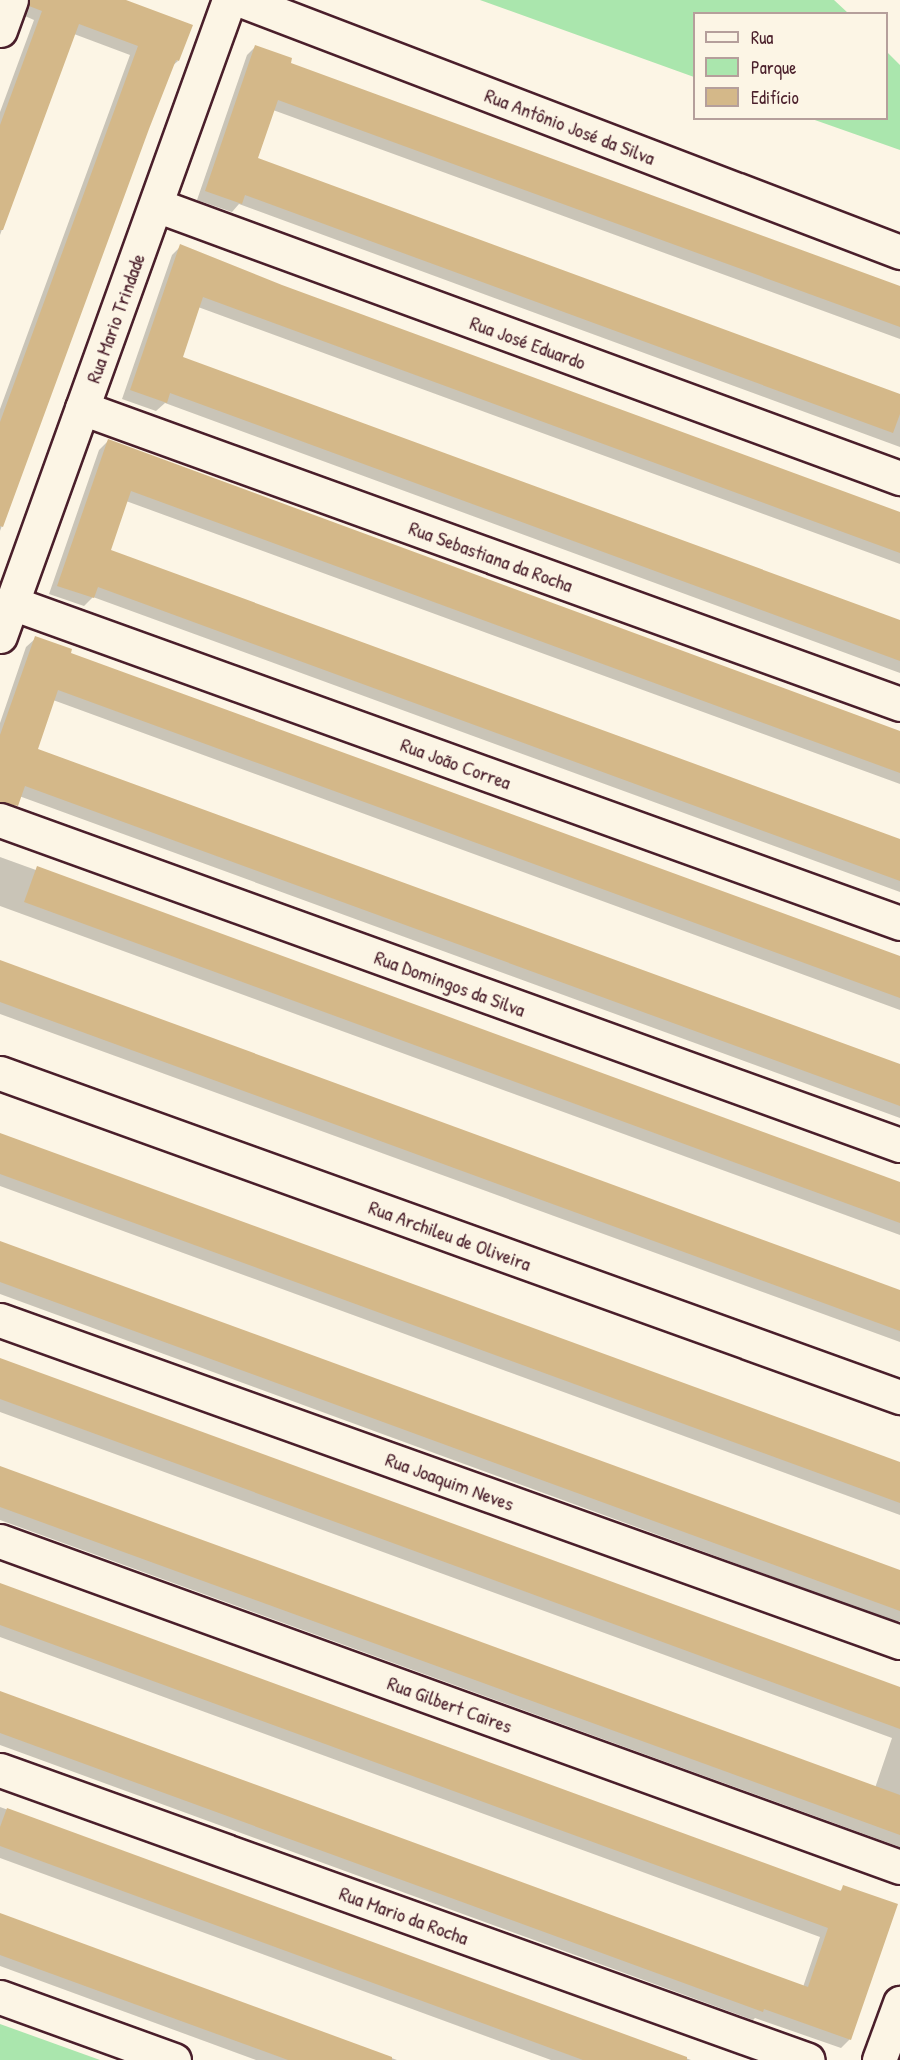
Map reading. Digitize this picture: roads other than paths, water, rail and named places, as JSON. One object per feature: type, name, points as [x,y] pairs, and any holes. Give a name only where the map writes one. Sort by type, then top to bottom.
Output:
[{"type":"street","points":[[0,30],[11,0]]},
{"type":"street","name":"Rua Mario Trindade","points":[[0,636],[230,0]]},
{"type":"street","name":"Rua Antônio José da Silva","points":[[241,0],[900,252]]},
{"type":"street","name":"Rua José Eduardo","points":[[156,205],[900,478]]},
{"type":"street","name":"Rua Sebastiana da Rocha","points":[[82,408],[900,704]]},
{"type":"street","name":"Rua João Correa","points":[[12,603],[900,922]]},
{"type":"street","name":"Rua Domingos da Silva","points":[[0,820],[900,1145]]},
{"type":"street","name":"Rua Archileu de Oliveira","points":[[0,1073],[900,1397]]},
{"type":"street","name":"Rua Joaquim Neves","points":[[0,1320],[900,1642]]},
{"type":"street","name":"Rua Gilbert Caires","points":[[0,1541],[900,1867]]},
{"type":"street","name":"Rua Mario da Rocha","points":[[0,1770],[808,2060]]},
{"type":"street","points":[[0,1997],[174,2060]]},
{"type":"street","points":[[879,2060],[900,2002]]}]
